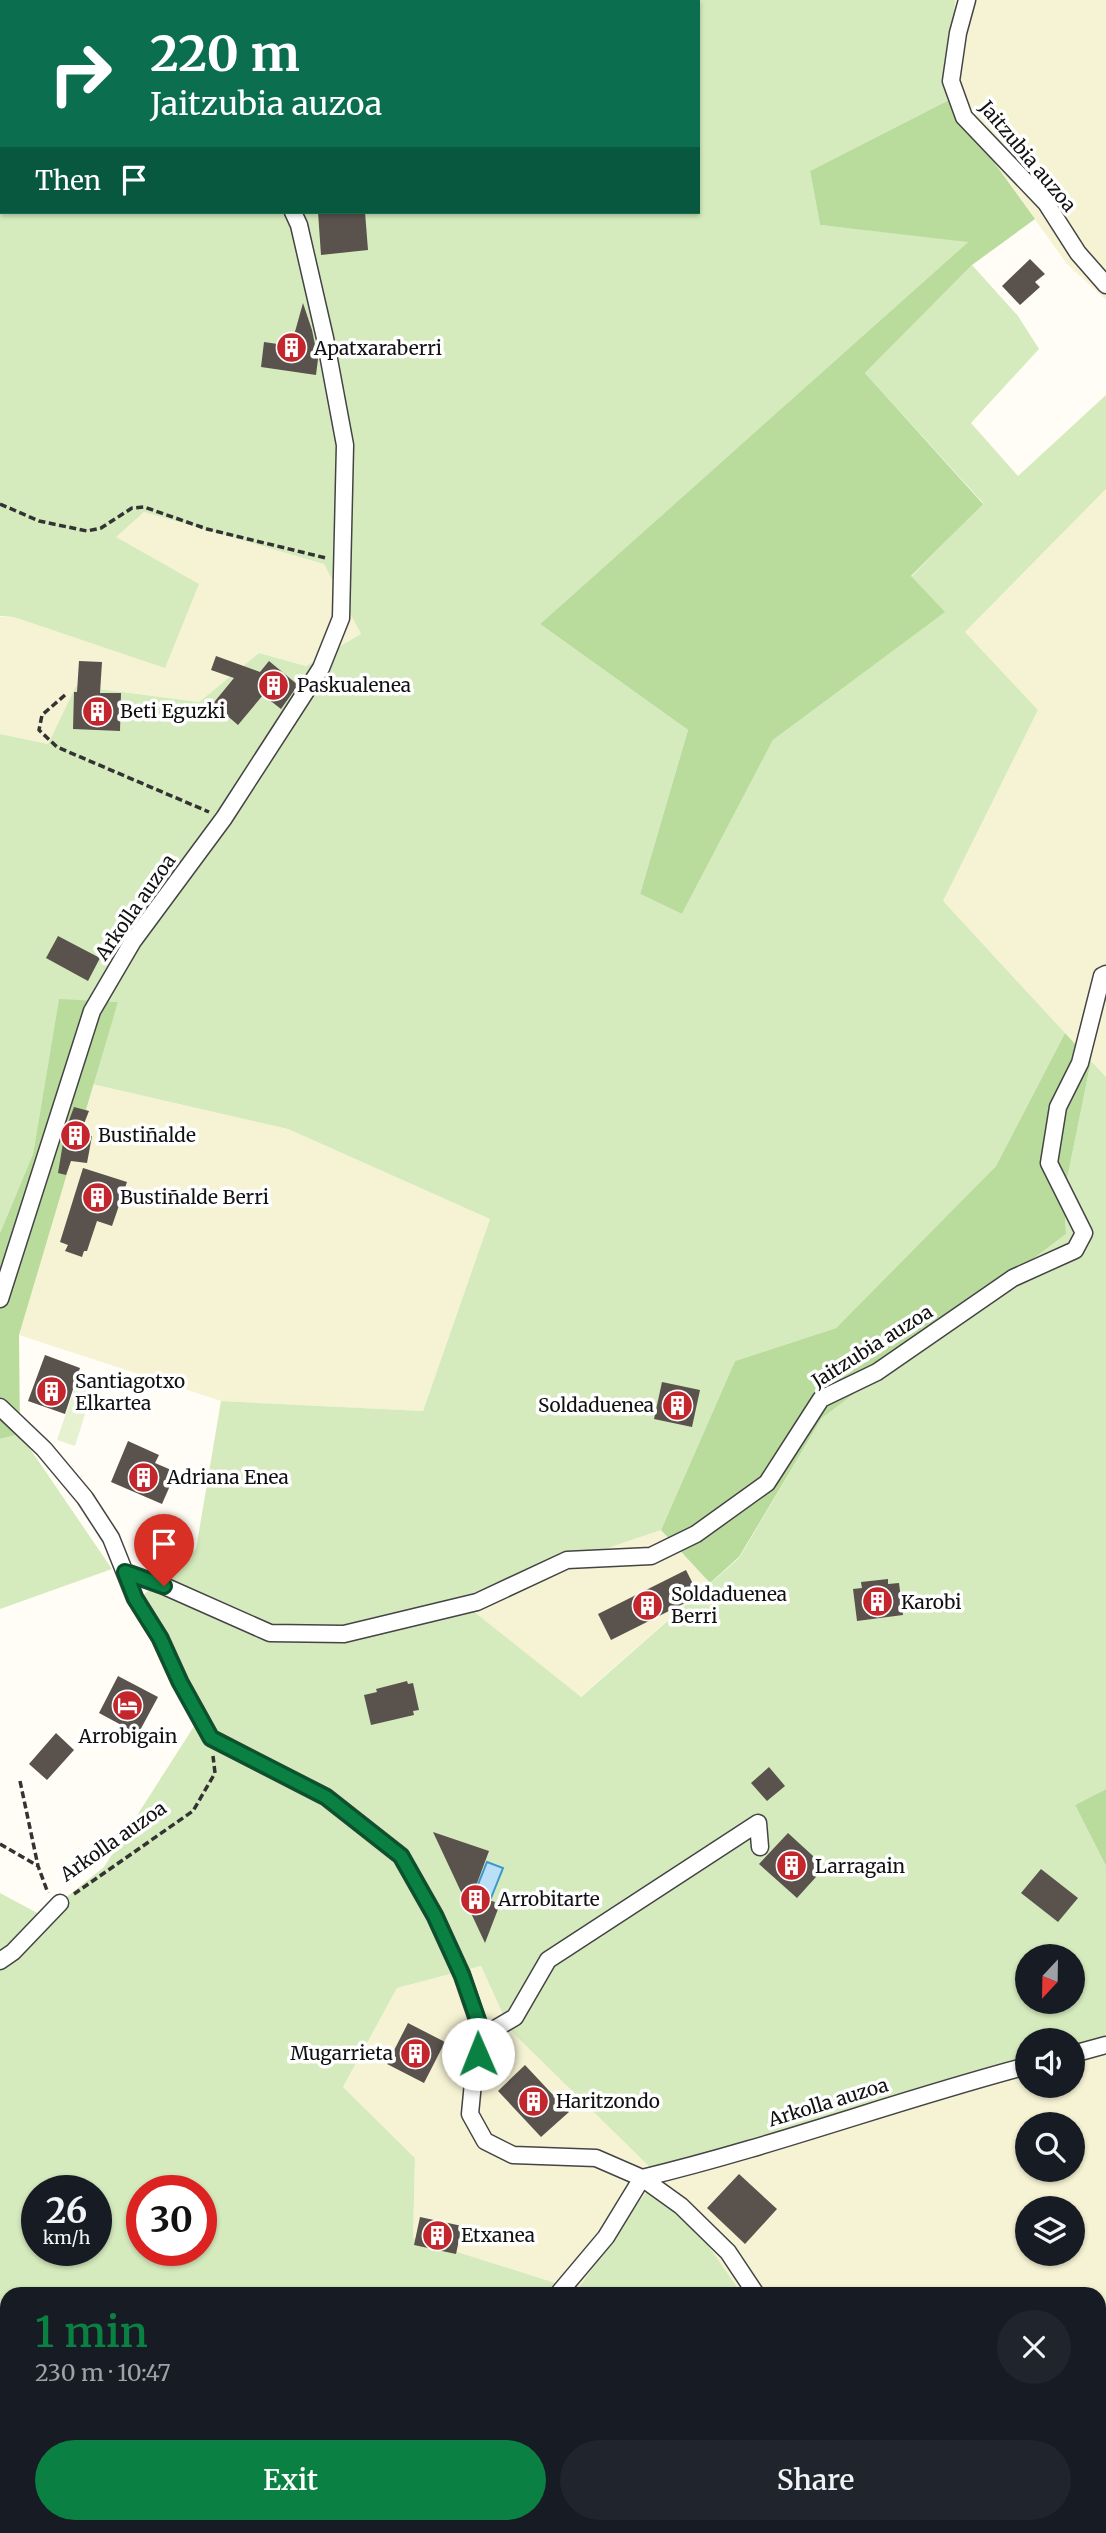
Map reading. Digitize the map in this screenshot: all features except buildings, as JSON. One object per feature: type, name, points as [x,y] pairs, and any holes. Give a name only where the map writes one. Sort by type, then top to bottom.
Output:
[{"type":"street","name":"Jaitzubia auzoa","points":[[967,0],[958,33],[951,81],[964,117],[1046,203],[1078,253],[1106,285]]},
{"type":"street","name":"Arkolla auzoa","points":[[0,1299],[92,1011],[133,941],[224,818],[321,668],[341,618],[345,445],[322,325],[299,225],[294,214]]},
{"type":"street","name":"Jaitzubia auzoa","points":[[125,1572],[164,1586],[270,1633],[344,1634],[477,1602],[567,1560],[651,1556],[696,1534],[767,1483],[821,1399],[877,1372],[1013,1278],[1075,1250],[1084,1233],[1049,1163],[1058,1107],[1080,1063],[1102,976],[1106,974]]},
{"type":"street","points":[[0,1407],[44,1449],[85,1498],[111,1538],[135,1598],[160,1638],[180,1682],[211,1738],[326,1797],[401,1856],[435,1916],[457,1963],[483,2035],[474,2072],[470,2114],[485,2141],[513,2155],[596,2158],[642,2178],[681,2206],[728,2252],[751,2287]]},
{"type":"street","points":[[483,2035],[515,2017],[548,1960],[586,1934],[758,1822],[760,1847]]},
{"type":"street","name":"Arkolla auzoa","points":[[0,1961],[13,1952],[60,1903]]},
{"type":"street","points":[[1085,2051],[1106,2045]]},
{"type":"street","name":"Arkolla auzoa","points":[[642,2178],[706,2163],[944,2088],[1015,2069]]},
{"type":"street","points":[[564,2287],[606,2237],[642,2178]]},
{"type":"path","points":[[0,504],[38,521],[87,531],[100,528],[132,508],[144,507],[206,529],[342,562]]},
{"type":"path","points":[[65,695],[42,715],[39,730],[57,747],[224,818]]},
{"type":"path","name":"Arkolla auzoa","points":[[60,1903],[193,1811],[215,1773],[211,1738]]},
{"type":"path","points":[[20,1780],[45,1892],[60,1903]]},
{"type":"path","points":[[0,1844],[38,1866]]},
{"type":"shaded area","points":[[955,0],[1106,0],[1106,300],[1067,264],[949,100]]},
{"type":"shaded area","points":[[1106,489],[1106,1077],[942,901],[1038,710],[965,632]]},
{"type":"shaded area","points":[[144,512],[325,564],[361,634],[306,666],[259,653],[199,702],[76,686],[48,744],[0,734],[0,617],[14,617]]},
{"type":"shaded area","points":[[92,1084],[288,1129],[490,1219],[423,1411],[221,1401],[19,1335]]},
{"type":"shaded area","points":[[661,1530],[710,1583],[580,1697],[457,1599]]},
{"type":"shaded area","points":[[481,1966],[510,2030],[1015,2068],[1015,2098],[1085,2098],[1085,2057],[1106,2053],[1106,2287],[737,2287],[658,2175],[580,2287],[565,2287],[413,2238],[415,2158],[343,2087],[397,1988]]},
{"type":"green space","points":[[700,0],[955,0],[949,100],[810,171],[820,225],[969,241],[540,624],[688,730],[640,894],[682,914],[773,740],[944,612],[911,577],[983,503],[865,373],[972,265],[1018,316],[1039,349],[971,423],[1018,476],[1106,395],[1106,489],[965,632],[1038,710],[943,901],[1065,1033],[996,1166],[836,1328],[735,1361],[661,1530],[458,1599],[581,1697],[739,1558],[822,1418],[1066,1234],[1064,1194],[1091,1061],[1106,1077],[1106,1789],[1075,1805],[1106,1866],[1106,2053],[1085,2057],[1085,2028],[1015,2028],[1015,2072],[659,2175],[737,2287],[579,2287],[658,2175],[510,2030],[481,1966],[397,1988],[343,2087],[415,2158],[413,2238],[568,2287],[0,2287],[0,1893],[43,1916],[104,1867],[198,1720],[140,1598],[196,1549],[221,1401],[423,1411],[490,1219],[288,1129],[92,1084],[118,1002],[59,1000],[33,1154],[0,1233],[0,734],[48,744],[76,686],[199,702],[259,653],[306,666],[361,634],[324,564],[144,512],[116,537],[199,584],[165,668],[14,617],[0,616],[0,214],[700,214]]},
{"type":"green space","points":[[949,100],[1035,219],[972,265],[865,373],[983,504],[911,576],[945,612],[773,740],[682,914],[640,894],[688,730],[540,624],[968,242],[820,225],[810,171]]},
{"type":"green space","points":[[59,999],[118,1002],[19,1335],[20,1434],[0,1439],[0,1233],[33,1154]]},
{"type":"green space","points":[[1065,1033],[1091,1061],[1064,1194],[1066,1234],[822,1418],[739,1557],[710,1583],[661,1530],[735,1361],[836,1328],[996,1166]]},
{"type":"green space","points":[[76,1384],[93,1389],[75,1446],[57,1440]]},
{"type":"green space","points":[[20,1434],[112,1569],[0,1609],[0,1439]]},
{"type":"green space","points":[[1106,1789],[1106,1866],[1075,1805]]},
{"type":"water","points":[[487,1862],[503,1868],[491,1898],[475,1892]]},
{"type":"place","name":"Apatxaraberri","points":[[291,348]]},
{"type":"place","name":"Paskualenea","points":[[274,685]]},
{"type":"place","name":"Beti Eguzki","points":[[97,711]]},
{"type":"place","name":"Bustiñalde","points":[[75,1135]]},
{"type":"place","name":"Bustiñalde Berri","points":[[97,1197]]},
{"type":"place","name":"Santiagotxo Elkartea","points":[[52,1392]]},
{"type":"place","name":"Soldaduenea","points":[[677,1405]]},
{"type":"place","name":"Adriana Enea","points":[[144,1477]]},
{"type":"place","name":"Karobi","points":[[878,1602]]},
{"type":"place","name":"Soldaduenea Berri","points":[[648,1605]]},
{"type":"place","name":"Arrobigain","points":[[128,1705]]},
{"type":"place","name":"Larragain","points":[[792,1866]]},
{"type":"place","name":"Arrobitarte","points":[[475,1899]]},
{"type":"place","name":"Mugarrieta","points":[[416,2053]]},
{"type":"place","name":"Haritzondo","points":[[533,2101]]},
{"type":"place","name":"Etxanea","points":[[438,2235]]},
{"type":"route","points":[[164,1586],[125,1572],[135,1598],[160,1638],[180,1682],[211,1738],[326,1797],[401,1856],[435,1916],[462,1975],[483,2035],[478,2054]]}]
